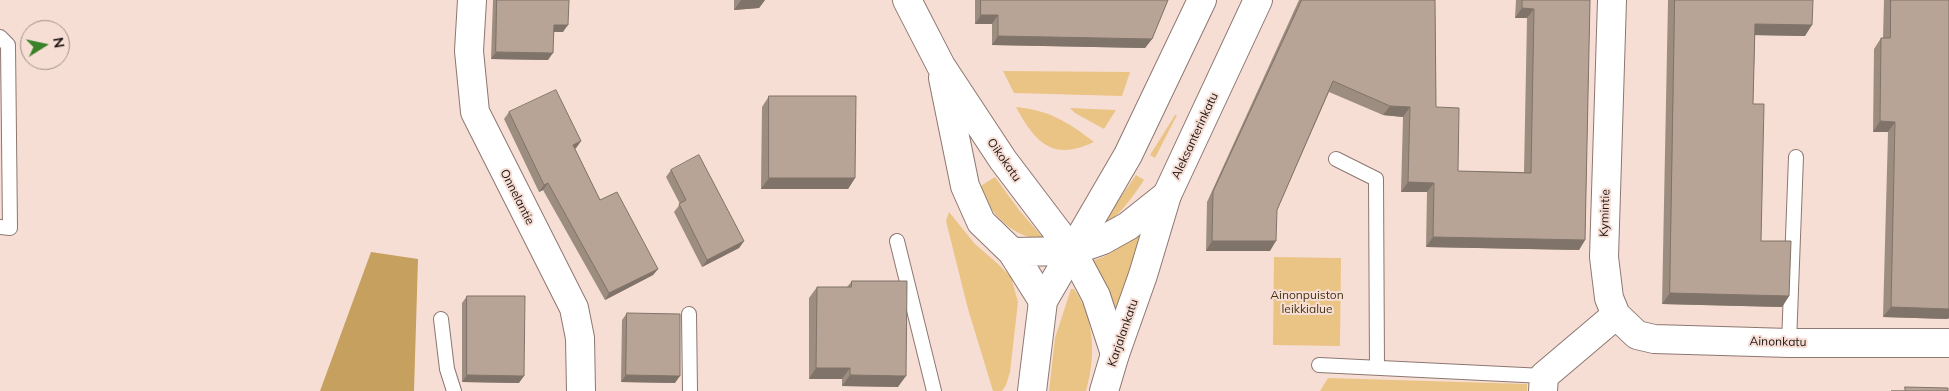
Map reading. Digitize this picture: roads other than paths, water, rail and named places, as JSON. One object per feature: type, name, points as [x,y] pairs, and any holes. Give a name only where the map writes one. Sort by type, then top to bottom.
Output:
[{"type":"street","name":"Onnelantie","points":[[472,0],[469,51],[474,112],[574,308],[580,338],[581,391]]},
{"type":"street","points":[[1032,391],[1043,301],[1128,155],[1202,0]]},
{"type":"street","name":"Aleksanterinkatu","points":[[1143,275],[1167,195],[1258,0]]},
{"type":"street","name":"Kymintie","points":[[1612,0],[1604,257],[1609,298],[1616,315]]},
{"type":"street","name":"Oikokatu","points":[[910,1],[941,66],[1003,160],[1072,251],[1096,296],[1115,354]]},
{"type":"street","name":"Oikokatu","points":[[941,66],[965,186],[981,222],[1012,252],[1043,301]]},
{"type":"street","points":[[1012,252],[1072,251],[1103,240],[1128,226],[1167,195]]},
{"type":"street","name":"Karjalankatu","points":[[1104,391],[1143,275]]},
{"type":"street","points":[[1543,384],[1616,315]]},
{"type":"street","name":"Ainonkatu","points":[[1616,315],[1637,335],[1654,339],[1789,343],[1949,343]]},
{"type":"lane","points":[[0,37],[8,45],[10,228],[0,228]]},
{"type":"lane","points":[[1789,343],[1796,157]]},
{"type":"lane","points":[[1336,159],[1376,179],[1377,368]]},
{"type":"lane","points":[[896,241],[934,391]]},
{"type":"lane","points":[[689,314],[690,391]]},
{"type":"lane","points":[[441,319],[447,370],[454,391]]},
{"type":"lane","points":[[1319,365],[1377,368],[1543,384]]},
{"type":"park label","name":"Ainonpuiston leikkialue","points":[[1307,302]]}]
